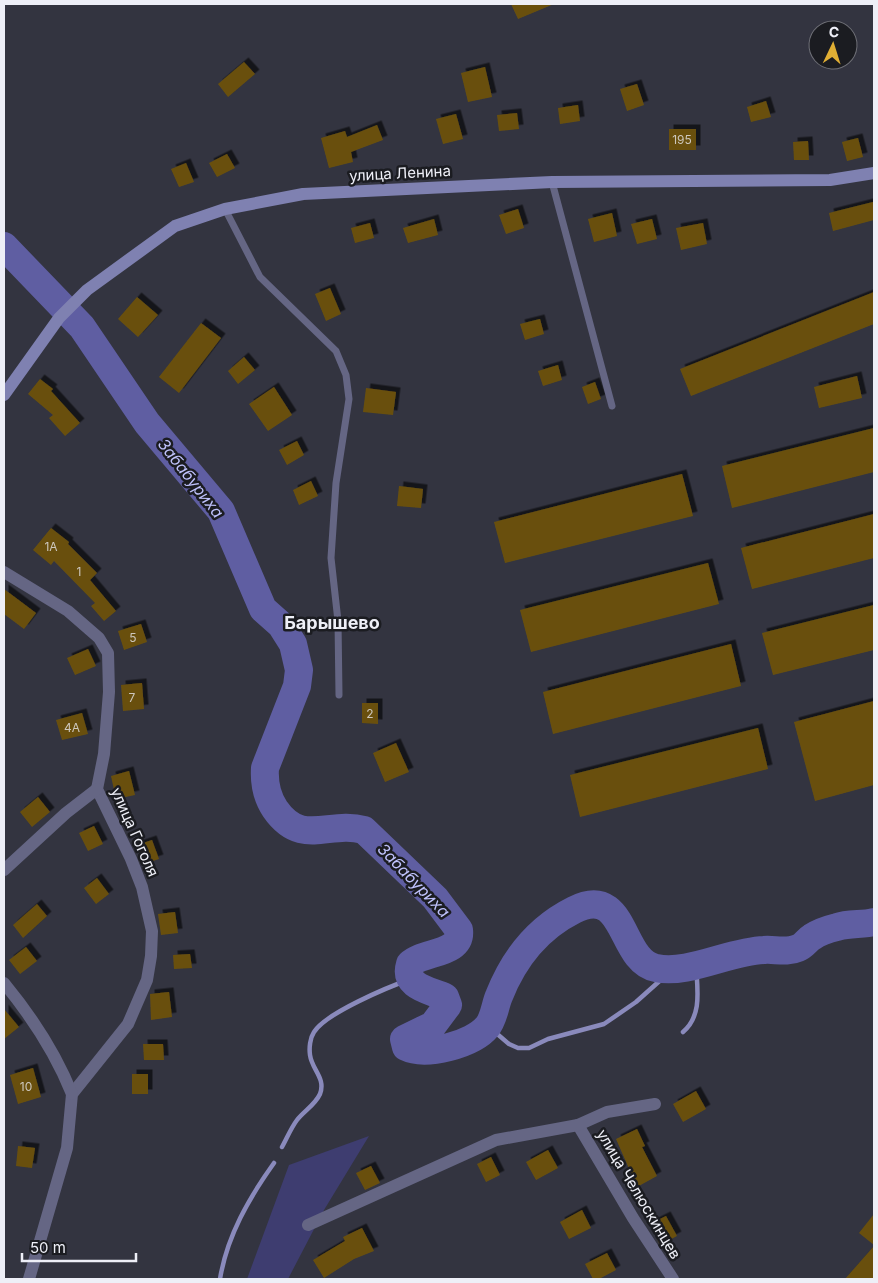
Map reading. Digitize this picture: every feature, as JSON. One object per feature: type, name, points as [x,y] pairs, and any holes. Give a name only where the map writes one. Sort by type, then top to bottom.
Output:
[{"type":"main road","name":"улица Ленина","points":[[4,395],[59,318],[87,290],[176,226],[225,209],[303,194],[552,182],[830,180],[874,173]]},
{"type":"street","name":"улица Гоголя","points":[[4,572],[68,611],[99,638],[108,653],[109,692],[104,754],[97,789],[131,859],[142,887],[152,931],[151,956],[147,980],[128,1024],[72,1094]]},
{"type":"street","points":[[4,870],[66,813],[97,789]]},
{"type":"street","points":[[4,983],[20,1003],[61,1067],[72,1094],[67,1148],[29,1279]]},
{"type":"street","points":[[308,1224],[496,1140],[578,1124],[607,1112],[655,1104]]},
{"type":"street","name":"улица Челюскинцев","points":[[578,1124],[633,1218],[673,1279]]},
{"type":"lane","points":[[552,182],[612,406]]},
{"type":"lane","points":[[225,209],[260,277],[336,351],[346,375],[349,399],[336,483],[331,558],[338,621],[339,695]]},
{"type":"shaded area","points":[[369,1136],[324,1210],[288,1279],[247,1279],[289,1165]]},
{"type":"building","points":[[511,4],[554,4],[518,19]]},
{"type":"building","points":[[244,62],[255,74],[228,97],[218,84]]},
{"type":"building","points":[[485,67],[492,97],[468,102],[461,73]]},
{"type":"building","points":[[637,84],[644,105],[627,111],[620,89]]},
{"type":"building","points":[[766,101],[771,117],[751,122],[747,107]]},
{"type":"building","points":[[578,105],[580,121],[560,124],[558,108]]},
{"type":"building","points":[[517,113],[519,129],[499,131],[497,115]]},
{"type":"building","points":[[456,114],[463,139],[443,144],[436,119]]},
{"type":"building","points":[[377,125],[383,140],[351,152],[353,162],[329,168],[321,138],[345,131],[347,137]]},
{"type":"building","points":[[669,129],[696,129],[696,150],[669,150]]},
{"type":"building","points":[[858,138],[863,157],[847,161],[842,142]]},
{"type":"building","points":[[808,141],[809,160],[794,160],[793,142]]},
{"type":"building","points":[[227,154],[235,168],[217,177],[209,163]]},
{"type":"building","points":[[186,163],[194,182],[179,187],[171,169]]},
{"type":"building","points":[[873,202],[874,220],[833,231],[829,213]]},
{"type":"building","points":[[518,209],[524,228],[506,234],[499,215]]},
{"type":"building","points":[[612,213],[617,236],[594,242],[588,219]]},
{"type":"building","points":[[434,219],[438,235],[408,243],[403,228]]},
{"type":"building","points":[[652,219],[657,239],[637,244],[631,224]]},
{"type":"building","points":[[370,223],[374,238],[355,243],[351,228]]},
{"type":"building","points":[[703,223],[707,244],[681,250],[676,228]]},
{"type":"building","points":[[330,288],[341,314],[326,321],[315,294]]},
{"type":"building","points":[[874,292],[874,324],[691,396],[680,369]]},
{"type":"building","points":[[137,297],[158,315],[138,337],[118,319]]},
{"type":"building","points":[[540,319],[544,334],[525,340],[520,324]]},
{"type":"building","points":[[201,323],[221,338],[179,393],[159,377]]},
{"type":"building","points":[[244,357],[255,370],[238,384],[228,371]]},
{"type":"building","points":[[558,365],[562,380],[543,386],[538,371]]},
{"type":"building","points":[[857,376],[862,398],[819,408],[814,387]]},
{"type":"building","points":[[40,379],[53,389],[51,391],[80,423],[65,436],[49,418],[53,415],[28,394]]},
{"type":"building","points":[[595,382],[601,399],[588,404],[582,387]]},
{"type":"building","points":[[274,387],[292,415],[268,431],[249,404]]},
{"type":"building","points":[[366,388],[396,392],[393,415],[363,412]]},
{"type":"building","points":[[874,428],[874,472],[732,508],[722,466]]},
{"type":"building","points":[[297,441],[304,455],[287,465],[279,450]]},
{"type":"building","points":[[682,474],[693,516],[505,563],[494,522]]},
{"type":"building","points":[[311,481],[318,496],[299,505],[293,490]]},
{"type":"building","points":[[399,486],[423,489],[421,508],[397,506]]},
{"type":"building","points":[[874,514],[874,558],[752,589],[741,548]]},
{"type":"building","points":[[51,528],[69,542],[68,544],[97,573],[90,580],[116,611],[104,621],[91,606],[95,603],[54,561],[51,565],[33,550]]},
{"type":"building","points":[[708,563],[719,604],[531,652],[520,610]]},
{"type":"building","points":[[4,589],[36,613],[24,629],[4,614]]},
{"type":"building","points":[[874,605],[874,650],[773,675],[762,633]]},
{"type":"building","points":[[141,624],[147,642],[124,650],[118,631]]},
{"type":"building","points":[[731,644],[741,686],[553,734],[543,692]]},
{"type":"building","points":[[88,649],[96,666],[75,675],[67,658]]},
{"type":"building","points":[[142,683],[144,709],[123,711],[121,685]]},
{"type":"building","points":[[874,701],[874,785],[815,801],[794,722]]},
{"type":"building","points":[[362,703],[378,703],[378,724],[362,723]]},
{"type":"building","points":[[82,713],[88,734],[62,740],[56,720]]},
{"type":"building","points":[[758,728],[768,769],[580,817],[570,775]]},
{"type":"building","points":[[396,743],[409,772],[385,782],[373,753]]},
{"type":"building","points":[[129,771],[135,795],[116,799],[111,776]]},
{"type":"building","points":[[38,797],[50,812],[32,827],[20,812]]},
{"type":"building","points":[[94,826],[103,844],[88,851],[79,833]]},
{"type":"building","points":[[152,840],[159,859],[144,864],[137,845]]},
{"type":"building","points":[[97,878],[109,894],[96,904],[84,888]]},
{"type":"building","points":[[37,904],[47,916],[23,938],[13,925]]},
{"type":"building","points":[[175,912],[178,933],[161,935],[158,914]]},
{"type":"building","points":[[26,947],[37,961],[20,974],[9,960]]},
{"type":"building","points":[[190,954],[192,968],[174,969],[173,955]]},
{"type":"building","points":[[169,992],[172,1017],[151,1020],[150,994]]},
{"type":"building","points":[[4,1009],[19,1027],[4,1039]]},
{"type":"building","points":[[143,1044],[163,1044],[164,1060],[144,1060]]},
{"type":"building","points":[[33,1068],[41,1097],[18,1104],[10,1075]]},
{"type":"building","points":[[132,1074],[148,1074],[148,1094],[132,1094]]},
{"type":"building","points":[[696,1091],[706,1109],[683,1122],[673,1104]]},
{"type":"building","points":[[637,1129],[645,1146],[642,1147],[657,1176],[637,1187],[616,1139]]},
{"type":"building","points":[[18,1146],[35,1148],[32,1168],[16,1166]]},
{"type":"building","points":[[548,1150],[558,1168],[536,1180],[526,1162]]},
{"type":"building","points":[[491,1157],[500,1175],[486,1182],[477,1164]]},
{"type":"building","points":[[371,1166],[380,1183],[365,1190],[356,1173]]},
{"type":"building","points":[[582,1210],[591,1228],[569,1239],[560,1222]]},
{"type":"building","points":[[874,1214],[874,1245],[859,1233]]},
{"type":"building","points":[[666,1216],[677,1236],[660,1245],[650,1224]]},
{"type":"building","points":[[362,1228],[374,1251],[354,1259],[324,1278],[313,1260],[345,1241],[343,1237]]},
{"type":"building","points":[[874,1246],[874,1279],[845,1279]]},
{"type":"building","points":[[607,1253],[616,1270],[599,1279],[593,1279],[585,1264]]},
{"type":"waterway","name":"Забабуриха","points":[[4,246],[82,327],[147,423],[221,511],[263,609],[281,625],[293,644],[299,670],[297,686],[265,768],[267,790],[275,809],[285,821],[295,827],[306,830],[339,828],[364,830],[435,898],[459,930],[458,938],[454,944],[410,964],[410,978],[414,983],[425,990],[445,997],[448,1005],[433,1025],[404,1039],[406,1047],[415,1050],[437,1050],[471,1039],[480,1033],[489,1024],[512,969],[538,935],[561,917],[591,904],[604,907],[613,915],[635,952],[644,962],[656,968],[668,969],[695,966],[751,951],[785,951],[794,949],[802,946],[815,935],[827,930],[846,925],[874,922]]},
{"type":"waterway","points":[[683,1032],[694,1018],[696,1009],[698,992],[696,964]]},
{"type":"waterway","points":[[488,1026],[509,1044],[518,1048],[529,1048],[548,1039],[604,1024],[636,1002],[673,969]]},
{"type":"waterway","points":[[282,1147],[297,1120],[320,1094],[321,1083],[311,1060],[310,1052],[314,1032],[331,1017],[344,1009],[373,994],[411,979]]},
{"type":"waterway","points":[[220,1279],[223,1263],[240,1218],[274,1163]]},
{"type":"district","name":"Барышево","points":[[332,622]]}]
